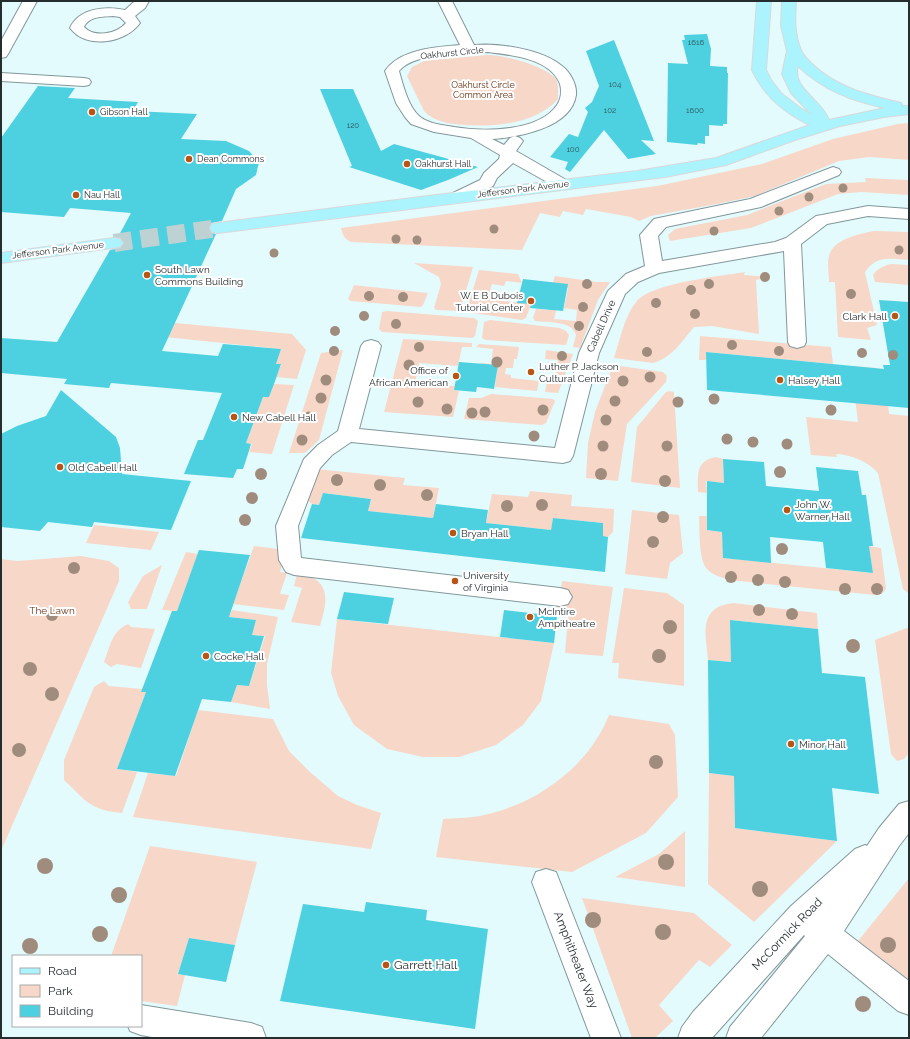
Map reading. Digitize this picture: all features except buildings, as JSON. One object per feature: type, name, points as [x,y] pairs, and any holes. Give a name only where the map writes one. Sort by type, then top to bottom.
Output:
[{"type":"main road","points":[[764,1],[759,70],[763,81],[772,93],[803,117],[823,126]]},
{"type":"main road","points":[[789,1],[788,26],[794,51],[801,62],[812,73],[843,91],[868,100],[909,109]]},
{"type":"main road","points":[[794,51],[789,74],[792,83],[796,90],[819,112],[823,126]]},
{"type":"main road","name":"Jefferson Park Avenue","points":[[218,228],[649,174],[714,163],[823,126],[861,116],[909,109]]},
{"type":"main road","name":"Jefferson Park Avenue","points":[[1,258],[114,243]]},
{"type":"street","points":[[1,54],[30,1]]},
{"type":"street","points":[[128,16],[140,5],[142,1]]},
{"type":"street","points":[[445,1],[469,49]]},
{"type":"street","name":"Oakhurst Circle","points":[[469,49],[494,49],[523,54],[551,65],[562,74],[568,82],[570,92],[568,102],[561,111],[535,126],[517,131],[496,134],[475,134],[453,132],[428,126],[415,120],[410,115],[392,71],[397,64],[418,56],[469,49]]},
{"type":"street","points":[[1,77],[84,82]]},
{"type":"street","points":[[457,197],[487,183],[490,176],[507,160],[510,148],[517,139],[535,126]]},
{"type":"street","points":[[475,134],[483,140],[562,184]]},
{"type":"street","points":[[654,268],[649,235],[660,223],[755,203],[833,172]]},
{"type":"street","name":"Cabell Drive","points":[[347,435],[563,456],[589,353],[617,291],[632,278],[654,268],[778,247],[792,242],[822,220],[868,211],[909,214]]},
{"type":"street","points":[[792,242],[797,342]]},
{"type":"street","points":[[371,346],[347,435],[325,450],[311,464],[287,526],[290,560],[294,566],[560,597]]},
{"type":"street","name":"McCormick Road","points":[[741,1038],[826,933],[889,837],[909,813]]},
{"type":"street","name":"McCormick Road","points":[[693,1038],[704,1023],[801,916],[889,837]]},
{"type":"street","name":"Amphitheater Way","points":[[546,882],[606,1038]]},
{"type":"street","points":[[801,916],[826,933],[909,1000]]},
{"type":"street","points":[[142,1020],[251,1038]]},
{"type":"green space","name":"Oakhurst Circle Common Area","points":[[494,55],[523,62],[549,73],[557,82],[558,99],[549,107],[527,119],[502,124],[459,125],[432,118],[424,111],[407,76],[412,67],[424,61]]},
{"type":"green space","points":[[909,123],[909,160],[870,157],[839,161],[755,196],[651,216],[639,221],[631,217],[586,209],[583,215],[563,211],[560,217],[540,213],[522,250],[351,242],[344,236],[341,228],[657,186],[762,164],[833,139],[898,124]]},
{"type":"green space","points":[[865,178],[909,180],[909,195],[861,192],[838,194],[751,228],[670,241],[668,235],[675,229],[747,215],[826,184],[866,182]]},
{"type":"green space","points":[[874,231],[909,232],[909,260],[879,260],[865,272],[877,325],[867,328],[871,340],[838,337],[835,282],[829,282],[828,266],[831,250],[847,238]]},
{"type":"green space","points":[[414,263],[473,267],[460,311],[436,310],[434,308],[441,284],[439,277]]},
{"type":"green space","points":[[891,264],[909,265],[909,285],[875,282],[873,275],[881,268]]},
{"type":"green space","points":[[479,270],[518,274],[522,283],[506,281],[504,286],[492,284],[489,294],[494,295],[493,300],[531,304],[526,318],[522,320],[466,312]]},
{"type":"green space","points":[[745,272],[744,275],[770,277],[756,280],[759,334],[712,326],[694,327],[671,353],[660,361],[653,363],[614,358],[629,314],[637,301],[645,295],[657,289],[688,281]]},
{"type":"green space","points":[[555,276],[597,282],[610,282],[598,300],[580,348],[573,347],[576,335],[574,330],[570,327],[559,323],[535,321],[533,318],[536,309],[549,310],[549,306],[557,307],[554,319],[576,321],[577,310],[564,308],[568,288],[552,286]]},
{"type":"green space","points":[[354,285],[428,293],[421,307],[351,301],[348,299]]},
{"type":"green space","points":[[387,311],[474,318],[478,321],[475,336],[472,338],[382,332],[379,329],[382,312]]},
{"type":"green space","points":[[490,320],[560,328],[566,331],[569,335],[566,345],[486,340],[482,338],[484,322]]},
{"type":"green space","points":[[154,321],[292,334],[306,350],[297,379],[276,377],[281,365],[276,364],[281,349],[146,335]]},
{"type":"green space","points":[[700,336],[831,347],[833,364],[707,352],[706,360],[699,360]]},
{"type":"green space","points":[[403,339],[472,343],[472,347],[462,347],[458,366],[419,363],[415,383],[455,386],[454,390],[459,391],[453,417],[384,412]]},
{"type":"green space","points":[[479,344],[519,347],[517,359],[514,359],[513,368],[506,368],[505,374],[511,375],[511,378],[539,381],[537,391],[495,387],[497,369],[480,367],[481,363],[491,364],[493,349],[476,347]]},
{"type":"green space","points":[[343,350],[319,440],[305,453],[289,453],[321,353]]},
{"type":"green space","points":[[546,350],[573,354],[558,393],[545,392],[547,382],[555,382],[558,360],[545,359]]},
{"type":"green space","points":[[613,365],[663,372],[667,376],[666,382],[627,424],[618,481],[586,478],[588,443],[595,412]]},
{"type":"green space","points":[[851,366],[877,368],[883,403],[888,404],[889,414],[909,416],[909,594],[903,589],[878,473],[859,459],[848,456],[836,454],[837,457],[811,455],[806,417],[858,422]]},
{"type":"green space","points":[[274,384],[294,385],[272,454],[249,452],[252,444],[246,443],[263,397],[269,397]]},
{"type":"green space","points":[[666,392],[674,392],[680,488],[631,482],[637,427]]},
{"type":"green space","points":[[491,394],[553,399],[555,401],[546,423],[542,425],[464,419],[469,398],[481,398]]},
{"type":"green space","points":[[716,457],[723,459],[724,483],[706,481],[707,493],[698,492],[698,475],[701,465],[709,459]]},
{"type":"green space","points":[[316,469],[405,478],[403,485],[439,488],[433,518],[368,511],[371,499],[323,493],[319,505],[312,504],[305,498]]},
{"type":"green space","points":[[530,491],[572,495],[571,506],[614,509],[613,532],[608,537],[603,536],[603,523],[553,518],[551,530],[486,523],[492,494],[528,497]]},
{"type":"green space","points":[[632,510],[679,515],[683,553],[670,563],[667,579],[625,574]]},
{"type":"green space","points":[[699,516],[707,516],[707,530],[722,532],[724,558],[873,573],[869,546],[881,548],[886,589],[882,594],[875,595],[729,580],[720,577],[709,571],[704,564],[701,551]]},
{"type":"green space","points":[[94,525],[159,532],[151,550],[86,543]]},
{"type":"green space","points":[[254,546],[287,550],[280,572],[287,573],[280,594],[289,595],[284,610],[233,604]]},
{"type":"green space","points":[[186,552],[198,554],[177,611],[162,610]]},
{"type":"green space","name":"The Lawn","points":[[81,556],[109,561],[119,568],[119,581],[1,851],[1,559],[17,561]]},
{"type":"green space","points":[[162,565],[147,609],[131,609],[128,602],[143,576]]},
{"type":"green space","points":[[297,574],[315,579],[324,589],[325,608],[320,626],[291,622],[302,588],[294,586]]},
{"type":"green space","points":[[562,581],[613,587],[603,656],[565,653],[568,617],[557,616]]},
{"type":"green space","points":[[624,588],[667,593],[684,605],[684,686],[618,678],[619,663],[612,663]]},
{"type":"green space","points":[[733,603],[817,613],[818,629],[731,620],[731,662],[708,660],[706,639],[707,619],[715,609]]},
{"type":"green space","points":[[232,610],[278,617],[267,664],[267,685],[270,709],[231,702],[237,685],[249,686],[265,636],[252,635],[256,620],[229,617]]},
{"type":"green space","points":[[337,619],[554,643],[541,701],[523,725],[496,745],[459,757],[423,757],[387,749],[354,725],[338,696],[331,673]]},
{"type":"green space","points":[[128,624],[131,627],[155,629],[141,668],[117,664],[111,667],[104,662],[110,645],[118,631]]},
{"type":"green space","points":[[907,628],[909,629],[909,753],[904,759],[897,761],[891,754],[875,640]]},
{"type":"green space","points":[[104,681],[109,686],[142,689],[141,692],[146,692],[117,769],[137,772],[122,813],[111,812],[95,807],[64,780],[64,760],[94,687]]},
{"type":"green space","points":[[198,710],[273,719],[289,751],[310,772],[338,796],[357,805],[381,813],[371,849],[133,817],[148,773],[176,776]]},
{"type":"green space","points":[[609,715],[669,724],[675,735],[678,797],[646,833],[572,872],[436,857],[443,819],[475,817],[500,811],[539,793],[557,781],[588,752],[600,734]]},
{"type":"green space","points":[[709,773],[734,776],[735,828],[837,841],[754,922],[708,884]]},
{"type":"green space","points":[[685,831],[685,887],[615,877],[659,854]]},
{"type":"green space","points":[[150,846],[257,862],[235,945],[189,938],[178,974],[185,975],[177,1006],[142,1001],[142,955],[111,955]]},
{"type":"green space","points":[[909,878],[909,982],[858,941]]},
{"type":"green space","points":[[582,898],[694,913],[732,945],[710,967],[699,960],[659,1005],[673,1021],[655,1038],[632,1038]]},
{"type":"tunnel","points":[[114,243],[218,228]]},
{"type":"place","name":"Gibson Hall","points":[[92,112]]},
{"type":"place","name":"Dean Commons","points":[[189,159]]},
{"type":"place","name":"Oakhurst Hall","points":[[407,164]]},
{"type":"place","name":"Nau Hall","points":[[76,195]]},
{"type":"place","name":"South Lawn Commons Building","points":[[147,275]]},
{"type":"place","name":"W E B Dubois Tutorial Center","points":[[531,301]]},
{"type":"place","name":"Clark Hall","points":[[895,316]]},
{"type":"place","name":"Luther P. Jackson Cultural Center","points":[[531,372]]},
{"type":"place","name":"Office of African American","points":[[456,376]]},
{"type":"place","name":"Halsey Hall","points":[[780,380]]},
{"type":"place","name":"New Cabell Hall","points":[[234,417]]},
{"type":"place","name":"Old Cabell Hall","points":[[60,467]]},
{"type":"place","name":"John W. Warner Hall","points":[[787,510]]},
{"type":"place","name":"Bryan Hall","points":[[453,533]]},
{"type":"place","name":"University of Virginia","points":[[455,581]]},
{"type":"place","name":"McIntire Ampitheatre","points":[[530,617]]},
{"type":"place","name":"Cocke Hall","points":[[206,656]]},
{"type":"place","name":"Minor Hall","points":[[791,744]]},
{"type":"place","name":"Garrett Hall","points":[[386,965]]}]
